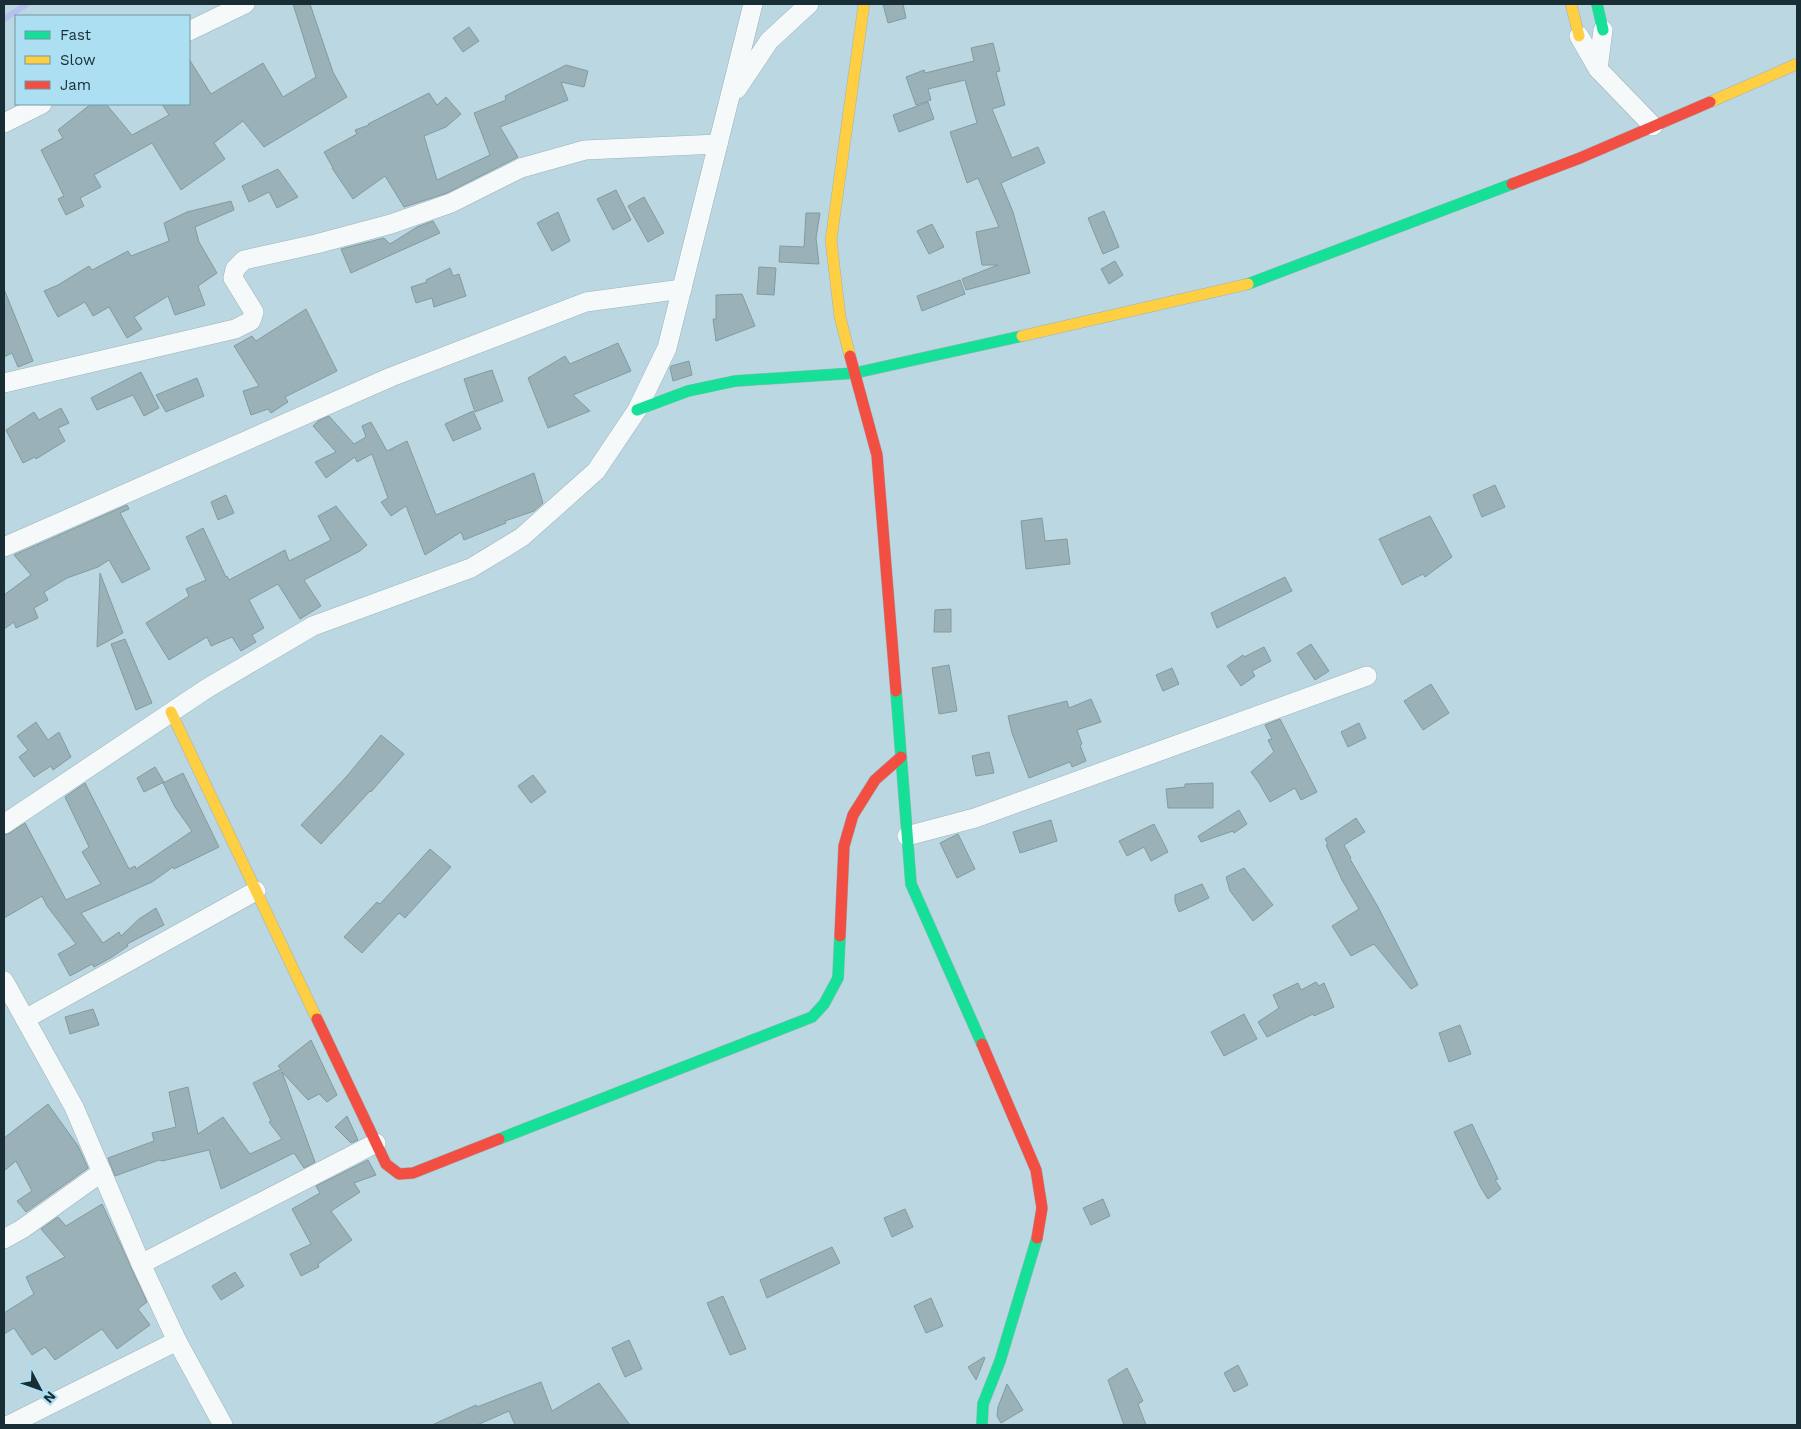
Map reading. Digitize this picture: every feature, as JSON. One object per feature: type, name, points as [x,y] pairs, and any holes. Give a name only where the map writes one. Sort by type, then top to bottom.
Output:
[{"type":"street","points":[[190,31],[245,4]]},
{"type":"street","points":[[4,824],[206,689],[313,626],[471,568],[522,537],[596,471],[637,410],[667,348],[754,4]]},
{"type":"street","points":[[728,103],[769,41],[809,4]]},
{"type":"street","points":[[864,4],[831,240],[840,317],[877,455],[911,884],[952,973],[1036,1170],[1042,1208],[1036,1245],[1000,1361],[983,1404],[982,1425]]},
{"type":"street","points":[[1571,4],[1579,36],[1598,69],[1653,126]]},
{"type":"street","points":[[1597,4],[1603,30],[1598,69]]},
{"type":"street","points":[[637,410],[688,391],[735,381],[855,373],[1244,286],[1580,158],[1797,64]]},
{"type":"street","points":[[4,123],[40,105]]},
{"type":"street","points":[[4,383],[235,329],[251,321],[254,312],[233,278],[235,269],[244,260],[316,244],[391,224],[451,203],[521,168],[585,150],[718,144]]},
{"type":"street","points":[[4,547],[391,377],[586,302],[682,289]]},
{"type":"street","points":[[907,836],[975,818],[1367,676]]},
{"type":"street","points":[[171,712],[386,1164],[399,1174],[414,1173],[812,1017],[824,1004],[838,978],[844,846],[853,815],[875,780],[901,757]]},
{"type":"street","points":[[25,1019],[256,891]]},
{"type":"street","points":[[4,981],[74,1107],[141,1264],[177,1341],[223,1425]]},
{"type":"street","points":[[141,1264],[376,1143]]},
{"type":"street","points":[[4,1239],[22,1229],[102,1172]]},
{"type":"street","points":[[9,1425],[177,1341]]},
{"type":"building","points":[[293,4],[310,4],[333,72],[347,97],[264,147],[243,121],[214,143],[225,159],[181,190],[152,143],[94,175],[101,187],[80,198],[84,206],[66,215],[58,199],[64,196],[41,150],[63,138],[58,130],[90,105],[107,105],[132,135],[169,115],[163,105],[190,105],[190,61],[211,94],[263,63],[283,97],[316,77]]},
{"type":"building","points":[[883,4],[903,4],[906,18],[888,23]]},
{"type":"building","points":[[469,27],[479,41],[463,52],[453,38]]},
{"type":"building","points":[[993,43],[1000,71],[996,72],[1005,105],[992,109],[1012,158],[1038,147],[1045,163],[1001,183],[1013,212],[1030,273],[966,290],[962,279],[998,265],[982,265],[976,232],[999,227],[978,178],[967,183],[950,132],[977,123],[965,80],[928,89],[931,100],[916,105],[906,77],[924,70],[925,73],[974,61],[971,48]]},
{"type":"building","points":[[566,65],[588,71],[584,87],[561,82],[568,100],[500,127],[518,157],[447,193],[404,207],[385,176],[353,199],[332,168],[324,152],[357,134],[355,130],[369,125],[429,93],[437,105],[446,97],[461,114],[446,127],[424,136],[437,180],[490,155],[474,113],[506,100],[505,96]]},
{"type":"building","points":[[928,102],[934,119],[899,132],[893,115]]},
{"type":"building","points":[[278,169],[298,197],[277,208],[269,192],[249,202],[242,186]]},
{"type":"building","points":[[616,190],[631,220],[613,230],[597,199]]},
{"type":"building","points":[[644,197],[664,233],[648,242],[628,206]]},
{"type":"building","points":[[231,201],[234,210],[195,227],[199,242],[217,273],[198,286],[205,305],[175,315],[168,296],[134,317],[142,329],[127,338],[109,307],[93,316],[85,302],[58,317],[44,291],[58,285],[89,266],[92,270],[128,251],[131,256],[169,241],[164,223],[187,212]]},
{"type":"building","points":[[1104,211],[1119,247],[1103,254],[1088,218]]},
{"type":"building","points":[[558,212],[570,241],[552,251],[537,223]]},
{"type":"building","points":[[806,213],[820,213],[816,238],[819,264],[779,262],[780,246],[804,247]]},
{"type":"building","points":[[433,221],[440,233],[351,273],[341,249],[384,238],[390,244],[417,227]]},
{"type":"building","points":[[932,224],[944,247],[929,254],[917,231]]},
{"type":"building","points":[[1115,261],[1123,275],[1109,284],[1101,269]]},
{"type":"building","points":[[759,267],[776,268],[774,295],[757,294]]},
{"type":"building","points":[[450,268],[453,276],[459,274],[466,296],[434,307],[432,298],[416,303],[411,287],[427,282],[426,280]]},
{"type":"building","points":[[960,280],[965,294],[922,311],[917,296]]},
{"type":"building","points":[[4,289],[33,361],[18,367],[12,353],[4,357]]},
{"type":"building","points":[[742,294],[755,326],[716,341],[713,319],[716,319],[716,295]]},
{"type":"building","points":[[306,309],[337,371],[285,397],[288,402],[271,413],[268,409],[251,415],[243,391],[259,386],[234,346],[252,336],[256,341]]},
{"type":"building","points":[[618,343],[631,371],[573,395],[590,411],[548,428],[528,378],[565,356],[570,364]]},
{"type":"building","points":[[689,361],[692,375],[673,381],[671,366]]},
{"type":"building","points":[[492,370],[503,401],[475,412],[464,379]]},
{"type":"building","points":[[141,372],[159,408],[144,416],[133,395],[97,410],[91,398]]},
{"type":"building","points":[[197,378],[204,396],[166,412],[156,395]]},
{"type":"building","points":[[61,408],[69,423],[58,428],[65,441],[36,459],[35,457],[23,463],[6,430],[34,412],[39,420]]},
{"type":"building","points":[[473,411],[481,429],[453,441],[445,424]]},
{"type":"building","points":[[329,416],[354,444],[366,437],[362,426],[371,422],[387,451],[407,441],[436,515],[534,473],[543,503],[534,511],[505,521],[506,523],[464,540],[461,532],[425,555],[406,506],[391,516],[381,502],[388,498],[372,454],[357,462],[355,457],[326,478],[315,462],[336,452],[313,426],[318,421]]},
{"type":"building","points":[[1495,485],[1505,507],[1482,517],[1473,495]]},
{"type":"building","points":[[226,495],[234,513],[218,520],[211,502]]},
{"type":"building","points":[[127,505],[129,509],[120,513],[150,569],[122,583],[109,560],[98,567],[67,578],[44,592],[48,600],[34,608],[38,618],[16,628],[14,622],[4,629],[4,595],[31,575],[14,555]]},
{"type":"building","points":[[336,506],[367,545],[360,551],[304,580],[321,606],[300,619],[278,584],[249,600],[264,628],[252,635],[256,642],[241,651],[232,637],[211,646],[207,637],[169,660],[146,623],[189,596],[186,589],[206,580],[186,537],[203,528],[229,580],[285,550],[289,561],[331,540],[318,516]]},
{"type":"building","points":[[1430,516],[1452,557],[1425,577],[1423,574],[1402,585],[1379,539]]},
{"type":"building","points":[[1042,518],[1045,541],[1067,539],[1070,564],[1026,569],[1021,521]]},
{"type":"building","points":[[100,573],[123,633],[97,647]]},
{"type":"building","points":[[1285,577],[1292,591],[1217,628],[1211,613]]},
{"type":"building","points":[[951,609],[951,632],[934,632],[935,610]]},
{"type":"building","points":[[125,639],[152,703],[136,710],[111,644]]},
{"type":"building","points":[[1311,644],[1329,671],[1315,680],[1297,653]]},
{"type":"building","points":[[1264,647],[1271,661],[1252,671],[1255,676],[1241,686],[1227,666],[1243,655],[1244,657]]},
{"type":"building","points":[[949,665],[957,711],[939,714],[932,668]]},
{"type":"building","points":[[1172,668],[1179,684],[1163,691],[1156,675]]},
{"type":"building","points":[[1431,684],[1449,713],[1423,730],[1404,701]]},
{"type":"building","points":[[1091,699],[1101,722],[1077,730],[1086,761],[1072,767],[1070,762],[1029,778],[1012,733],[1008,716],[1067,701],[1069,708]]},
{"type":"building","points":[[1280,719],[1317,792],[1301,800],[1295,788],[1270,802],[1251,772],[1274,752],[1268,740],[1272,739],[1265,725]]},
{"type":"building","points":[[36,722],[48,740],[59,732],[71,757],[53,770],[51,766],[34,777],[19,757],[28,750],[17,736]]},
{"type":"building","points":[[1359,723],[1366,738],[1348,747],[1341,732]]},
{"type":"building","points":[[381,735],[404,754],[371,792],[321,844],[301,825],[347,776]]},
{"type":"building","points":[[989,752],[994,773],[976,776],[972,756]]},
{"type":"building","points":[[155,767],[164,782],[144,792],[137,778]]},
{"type":"building","points":[[183,773],[219,847],[174,869],[173,867],[152,882],[81,913],[103,943],[119,932],[121,936],[139,919],[156,908],[164,925],[127,944],[128,946],[94,967],[92,964],[70,976],[58,954],[76,944],[47,906],[42,896],[4,918],[4,835],[25,823],[66,900],[101,884],[82,852],[89,847],[65,797],[85,783],[129,869],[135,866],[136,869],[192,831],[175,807],[163,783]]},
{"type":"building","points":[[533,775],[546,792],[531,803],[518,786]]},
{"type":"building","points":[[1213,783],[1213,808],[1168,808],[1166,789],[1185,787],[1185,784]]},
{"type":"building","points":[[1239,810],[1247,824],[1234,833],[1233,831],[1201,842],[1198,836]]},
{"type":"building","points":[[1356,818],[1365,832],[1344,845],[1418,985],[1411,989],[1374,944],[1351,956],[1332,926],[1359,909],[1342,880],[1325,839]]},
{"type":"building","points":[[1051,820],[1057,841],[1020,853],[1013,832]]},
{"type":"building","points":[[1154,824],[1168,852],[1151,861],[1144,847],[1127,856],[1119,841]]},
{"type":"building","points":[[958,834],[975,869],[957,878],[940,843]]},
{"type":"building","points":[[430,849],[451,867],[405,918],[399,913],[362,953],[344,937],[377,902],[380,904]]},
{"type":"building","points":[[1244,868],[1273,905],[1253,921],[1230,891],[1226,877]]},
{"type":"building","points":[[1202,884],[1209,898],[1179,912],[1175,902],[1175,895]]},
{"type":"building","points":[[1316,982],[1319,986],[1324,983],[1334,1007],[1314,1016],[1313,1014],[1267,1037],[1258,1022],[1279,1008],[1273,995],[1298,983],[1301,990]]},
{"type":"building","points":[[93,1009],[99,1025],[70,1034],[65,1017]]},
{"type":"building","points":[[1244,1014],[1257,1039],[1224,1056],[1211,1032]]},
{"type":"building","points":[[1460,1025],[1471,1054],[1449,1062],[1439,1033]]},
{"type":"building","points":[[311,1040],[337,1095],[327,1102],[319,1094],[308,1100],[282,1072],[315,1162],[304,1168],[294,1153],[221,1189],[209,1150],[162,1161],[159,1160],[115,1176],[108,1158],[154,1141],[152,1133],[176,1127],[169,1092],[188,1087],[198,1134],[223,1117],[250,1154],[282,1139],[269,1122],[271,1121],[253,1083],[281,1069],[278,1066]]},
{"type":"building","points":[[48,1104],[78,1146],[88,1168],[26,1212],[17,1201],[32,1191],[16,1161],[4,1171],[4,1138]]},
{"type":"building","points":[[347,1116],[358,1140],[351,1143],[335,1127]]},
{"type":"building","points":[[1472,1124],[1498,1179],[1495,1180],[1501,1189],[1488,1199],[1454,1132]]},
{"type":"building","points":[[368,1160],[376,1175],[354,1183],[360,1192],[331,1211],[352,1240],[318,1264],[319,1267],[301,1276],[290,1254],[311,1244],[292,1209],[320,1193],[316,1186]]},
{"type":"building","points":[[1103,1199],[1110,1216],[1091,1225],[1083,1208]]},
{"type":"building","points":[[102,1204],[147,1302],[138,1309],[150,1325],[117,1349],[102,1329],[55,1360],[45,1347],[32,1355],[14,1328],[4,1334],[4,1313],[34,1294],[26,1277],[65,1257],[41,1229],[58,1217],[66,1226]]},
{"type":"building","points":[[905,1209],[913,1227],[892,1237],[884,1218]]},
{"type":"building","points":[[832,1247],[840,1263],[767,1298],[760,1280]]},
{"type":"building","points":[[235,1272],[244,1286],[221,1300],[212,1286]]},
{"type":"building","points":[[723,1296],[746,1349],[730,1355],[707,1303]]},
{"type":"building","points":[[931,1298],[943,1326],[926,1333],[914,1306]]},
{"type":"building","points":[[629,1340],[642,1369],[625,1377],[612,1348]]},
{"type":"building","points":[[985,1358],[976,1380],[968,1367]]},
{"type":"building","points":[[1238,1365],[1248,1385],[1234,1392],[1224,1373]]},
{"type":"building","points":[[1127,1368],[1143,1401],[1138,1404],[1146,1425],[1124,1425],[1108,1380]]},
{"type":"building","points":[[541,1382],[552,1411],[599,1383],[630,1425],[515,1425],[509,1411],[477,1425],[432,1425],[476,1405],[477,1407]]},
{"type":"building","points":[[1007,1384],[1023,1410],[1001,1423],[997,1416],[998,1407]]},
{"type":"waterway","points":[[4,19],[27,4]]},
{"type":"traffic: fast","points":[[1597,4],[1603,30]]},
{"type":"traffic: fast","points":[[1248,284],[1512,184]]},
{"type":"traffic: fast","points":[[637,410],[688,391],[735,381],[855,373],[1022,336]]},
{"type":"traffic: fast","points":[[896,691],[911,884],[982,1044]]},
{"type":"traffic: fast","points":[[499,1139],[812,1017],[824,1004],[838,978],[840,936]]},
{"type":"traffic: fast","points":[[982,1425],[983,1404],[1000,1361],[1037,1238]]},
{"type":"traffic: slow","points":[[850,356],[840,317],[831,240],[864,4]]},
{"type":"traffic: slow","points":[[1571,4],[1579,36]]},
{"type":"traffic: slow","points":[[1710,102],[1797,64]]},
{"type":"traffic: slow","points":[[1022,336],[1248,284]]},
{"type":"traffic: slow","points":[[171,712],[317,1019]]},
{"type":"traffic: jam","points":[[1512,184],[1580,158],[1710,102]]},
{"type":"traffic: jam","points":[[850,356],[877,455],[896,691]]},
{"type":"traffic: jam","points":[[840,936],[844,846],[853,815],[875,780],[901,757]]},
{"type":"traffic: jam","points":[[317,1019],[386,1164],[399,1174],[413,1173],[499,1139]]},
{"type":"traffic: jam","points":[[982,1044],[1036,1170],[1042,1208],[1037,1238]]}]
